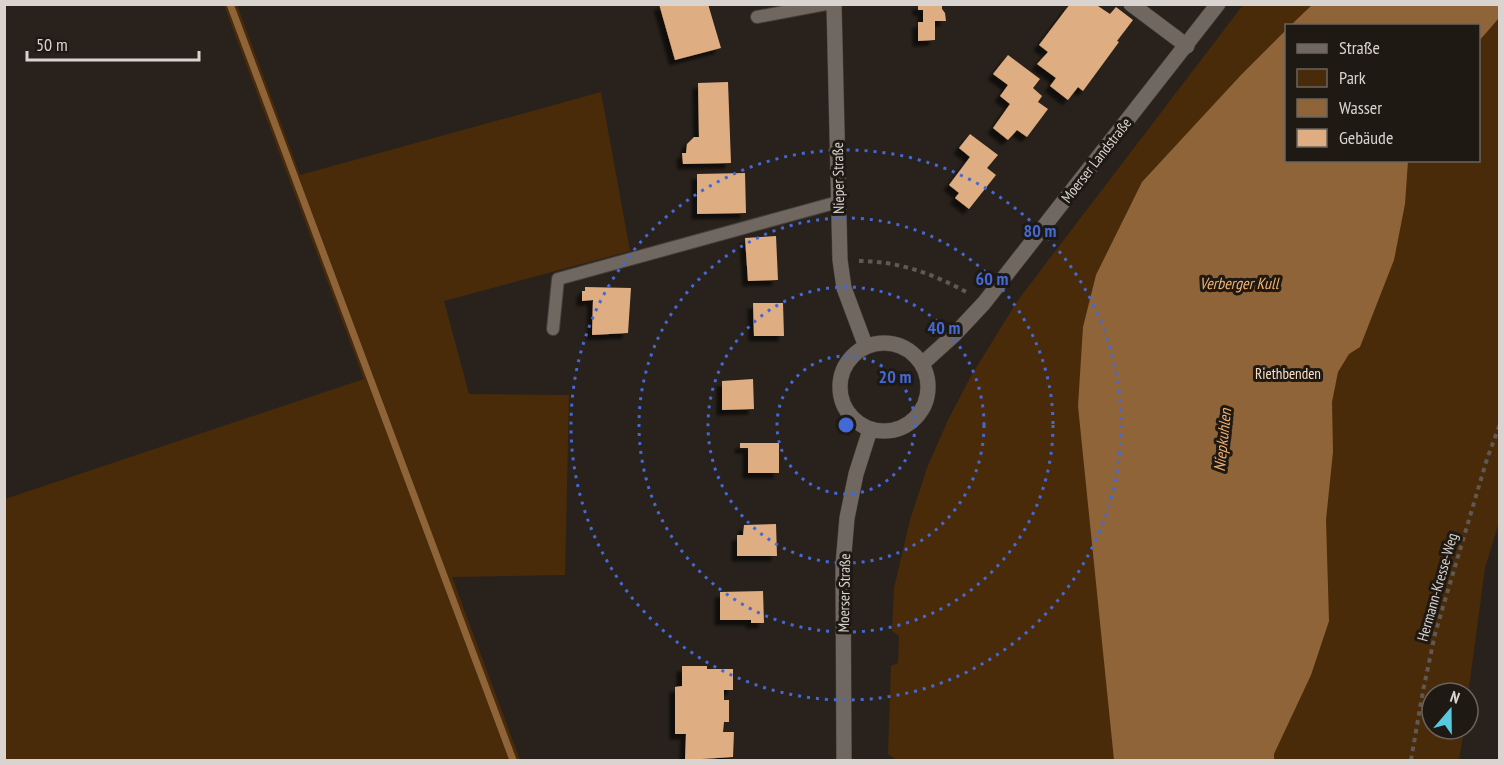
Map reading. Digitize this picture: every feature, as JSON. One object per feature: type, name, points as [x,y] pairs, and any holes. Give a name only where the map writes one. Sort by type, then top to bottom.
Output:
[{"type":"main road","name":"Nieper Straße","points":[[834,4],[840,261],[844,288],[866,347]]},
{"type":"main road","points":[[1131,4],[1187,46]]},
{"type":"main road","name":"Moerser Landstraße","points":[[922,364],[984,303],[1218,4]]},
{"type":"main road","points":[[882,343],[899,346],[911,353],[922,364],[927,378],[927,395],[921,412],[908,425],[890,431],[870,430],[854,420],[843,406],[840,390],[842,374],[851,357],[866,347],[882,343]]},
{"type":"main road","name":"Moerser Straße","points":[[844,760],[843,565],[847,518],[856,474],[870,430]]},
{"type":"lane","points":[[757,17],[826,4]]},
{"type":"lane","points":[[553,329],[558,279],[838,202]]},
{"type":"path","points":[[840,261],[879,261],[911,268],[949,283],[984,303]]},
{"type":"path","name":"Hermann-Kresse-Weg","points":[[1411,760],[1435,634],[1487,459],[1500,424]]},
{"type":"green space","points":[[224,5],[237,5],[300,175],[601,92],[630,251],[444,301],[469,394],[569,395],[565,575],[452,577],[520,760],[5,760],[5,499],[364,379]]},
{"type":"green space","name":"Riethbenden","points":[[1243,5],[1499,5],[1499,522],[1485,568],[1470,681],[1420,681],[1420,741],[1462,741],[1459,760],[894,760],[888,754],[891,666],[898,663],[899,636],[892,631],[894,588],[910,520],[927,468],[971,376],[1018,300]]},
{"type":"water","points":[[1313,4],[1499,5],[1499,18],[1480,40],[1480,24],[1292,24]]},
{"type":"water","name":"Verberger Kull","points":[[1285,31],[1285,162],[1408,162],[1405,204],[1394,260],[1360,347],[1349,354],[1338,372],[1332,402],[1333,452],[1326,520],[1329,621],[1311,675],[1274,754],[1274,760],[1114,760],[1078,406],[1083,327],[1096,275],[1142,182]]},
{"type":"building","points":[[659,4],[708,4],[721,48],[675,60]]},
{"type":"building","points":[[918,4],[942,4],[946,21],[935,21],[935,40],[918,41],[918,22],[923,22],[923,10],[918,10]]},
{"type":"building","points":[[1070,4],[1095,4],[1110,14],[1116,7],[1133,20],[1083,91],[1078,87],[1068,100],[1050,86],[1056,78],[1037,64],[1048,52],[1039,45]]},
{"type":"building","points":[[1008,55],[1040,79],[1033,88],[1042,96],[1038,102],[1048,109],[1027,137],[1017,130],[1008,140],[993,128],[1010,104],[1000,96],[1008,85],[993,74]]},
{"type":"building","points":[[728,82],[731,163],[683,164],[682,153],[686,153],[687,144],[694,137],[699,137],[698,83]]},
{"type":"building","points":[[970,134],[998,155],[987,168],[996,175],[969,209],[955,198],[959,193],[949,185],[970,157],[959,148]]},
{"type":"building","points":[[745,173],[746,213],[697,214],[697,174]]},
{"type":"building","points":[[776,236],[778,280],[748,281],[745,238]]},
{"type":"building","points":[[585,287],[631,288],[628,333],[592,335],[593,300],[582,301],[582,291],[585,291]]},
{"type":"building","points":[[753,303],[783,303],[784,336],[754,336]]},
{"type":"building","points":[[753,379],[754,409],[722,410],[722,381]]},
{"type":"building","points":[[740,443],[779,443],[779,473],[748,473],[748,448],[740,448]]},
{"type":"building","points":[[776,524],[777,556],[737,556],[737,535],[743,535],[744,525]]},
{"type":"building","points":[[763,591],[764,623],[751,623],[751,620],[720,620],[720,592]]},
{"type":"building","points":[[682,666],[733,669],[733,690],[724,690],[724,700],[729,700],[729,722],[724,722],[723,732],[734,732],[733,757],[685,760],[686,734],[675,734],[675,687],[682,686]]},
{"type":"waterway","points":[[230,4],[513,760]]},
{"type":"water label","name":"Niepkuhlen","points":[[1222,440]]}]
